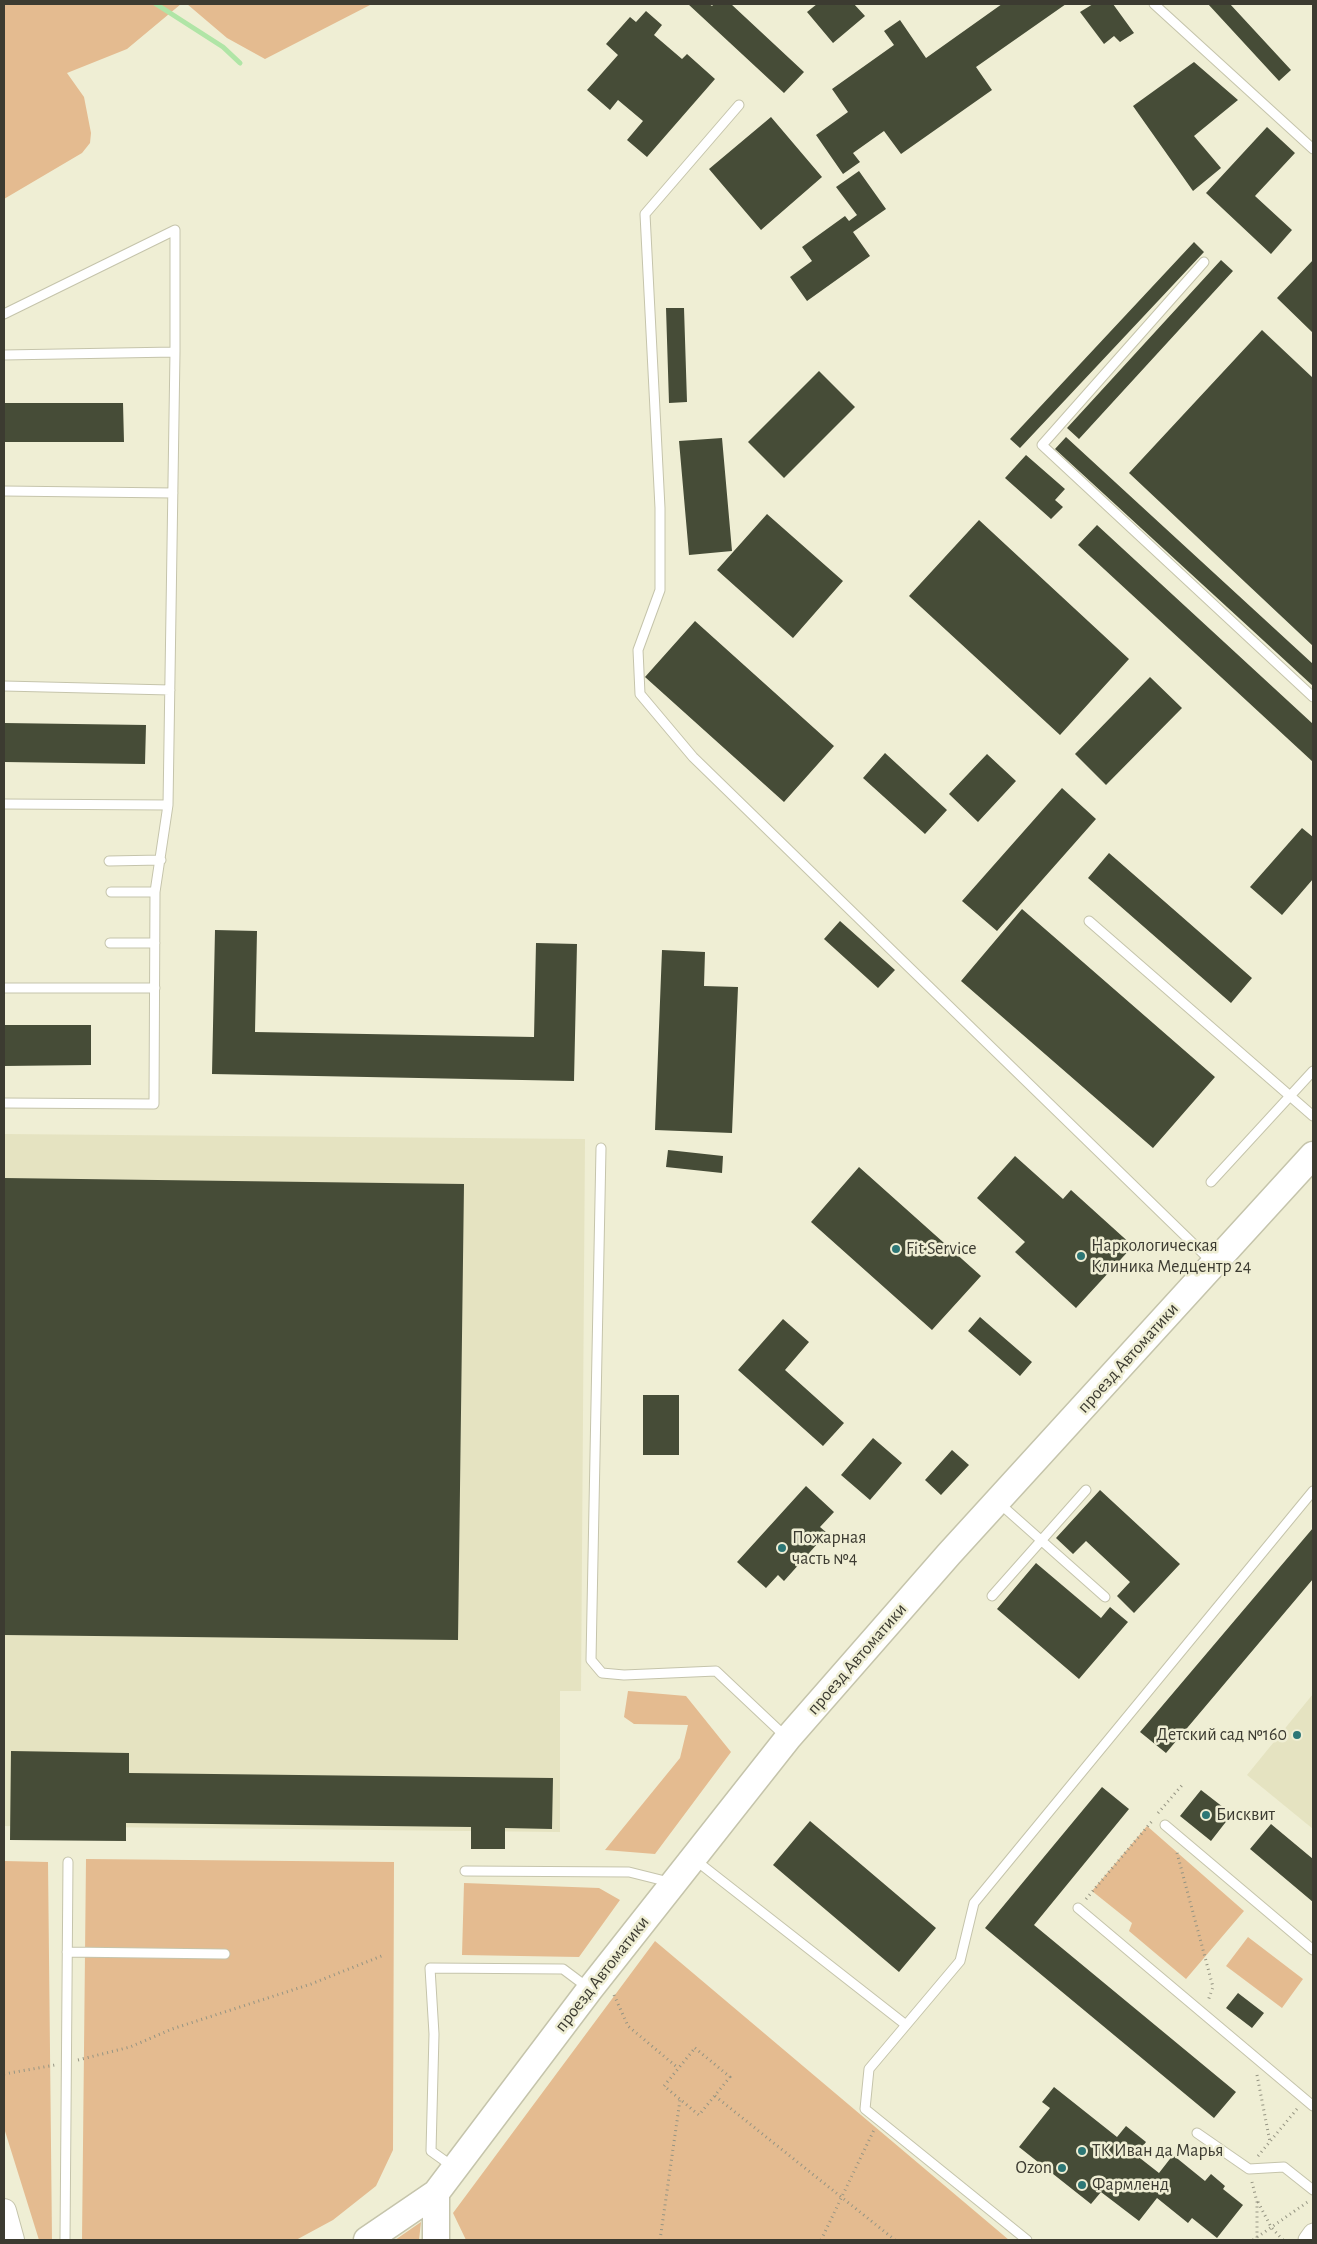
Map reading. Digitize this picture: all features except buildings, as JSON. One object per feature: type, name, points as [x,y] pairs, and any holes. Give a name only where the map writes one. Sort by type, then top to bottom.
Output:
[{"type":"main road","name":"проезд Автоматики","points":[[436,2193],[596,1980],[788,1738],[996,1502],[1214,1264],[1310,1166]]},
{"type":"main road","points":[[367,2240],[436,2193]]},
{"type":"main road","points":[[436,2193],[436,2240]]},
{"type":"street","points":[[4,2211],[12,2240]]},
{"type":"street","points":[[1308,2240],[1313,2233]]},
{"type":"lane","points":[[1154,4],[1313,149]]},
{"type":"lane","points":[[739,105],[645,214],[660,508],[660,590],[638,650],[640,694],[693,756],[1214,1264]]},
{"type":"lane","points":[[4,314],[175,230],[168,805],[156,892],[154,1104],[4,1103]]},
{"type":"lane","points":[[1204,262],[1042,445],[1313,697]]},
{"type":"lane","points":[[4,355],[175,352]]},
{"type":"lane","points":[[4,491],[173,493]]},
{"type":"lane","points":[[4,686],[170,690]]},
{"type":"lane","points":[[4,804],[168,805]]},
{"type":"lane","points":[[109,861],[161,860]]},
{"type":"lane","points":[[111,892],[156,892]]},
{"type":"lane","points":[[1089,921],[1313,1116]]},
{"type":"lane","points":[[110,943],[155,942]]},
{"type":"lane","points":[[4,988],[155,988]]},
{"type":"lane","points":[[1211,1182],[1313,1071]]},
{"type":"lane","points":[[601,1148],[591,1660],[602,1673],[624,1675],[716,1671],[788,1738]]},
{"type":"lane","points":[[992,1596],[1086,1490]]},
{"type":"lane","points":[[1027,2240],[865,2109],[869,2069],[960,1961],[974,1903],[1313,1490]]},
{"type":"lane","points":[[996,1502],[1105,1597]]},
{"type":"lane","points":[[1165,1825],[1313,1950]]},
{"type":"lane","points":[[692,1857],[906,2025]]},
{"type":"lane","points":[[65,2240],[68,2062],[68,1862]]},
{"type":"lane","points":[[465,1871],[629,1872],[672,1883]]},
{"type":"lane","points":[[1078,1908],[1313,2106]]},
{"type":"lane","points":[[67,1952],[224,1954]]},
{"type":"lane","points":[[454,2167],[431,2151],[434,2034],[430,1968],[563,1969],[596,1980]]},
{"type":"lane","points":[[1197,2133],[1249,2169],[1284,2167],[1313,2190]]},
{"type":"path","points":[[1078,1908],[1184,1783]]},
{"type":"path","points":[[1161,1810],[1165,1825],[1176,1847],[1213,1987],[1204,2013]]},
{"type":"path","points":[[4,2074],[68,2062],[130,2047],[172,2029],[311,1984],[384,1955]]},
{"type":"path","points":[[596,1980],[628,2026],[678,2068]]},
{"type":"path","points":[[695,2048],[730,2077],[715,2096],[699,2115],[664,2086],[695,2048]]},
{"type":"path","points":[[1256,2068],[1270,2142]]},
{"type":"path","points":[[715,2096],[895,2240]]},
{"type":"path","points":[[660,2240],[680,2099]]},
{"type":"path","points":[[1256,2240],[1257,2202],[1249,2169],[1299,2107]]},
{"type":"path","points":[[821,2240],[878,2120]]},
{"type":"path","points":[[1256,2240],[1271,2227],[1313,2198]]},
{"type":"path","points":[[1257,2202],[1271,2227],[1283,2240]]},
{"type":"shaded area","points":[[4,4],[181,4],[127,49],[67,73],[84,97],[91,133],[90,143],[82,153],[4,199]]},
{"type":"shaded area","points":[[187,4],[372,4],[265,59],[227,38]]},
{"type":"shaded area","points":[[4,1134],[585,1139],[581,1691],[560,1691],[560,1832],[4,1826]]},
{"type":"shaded area","points":[[628,1691],[686,1696],[731,1752],[655,1854],[605,1850],[680,1758],[688,1725],[634,1724],[624,1717]]},
{"type":"shaded area","name":"Детский сад №160","points":[[1313,1694],[1313,1829],[1247,1775]]},
{"type":"shaded area","points":[[1147,1826],[1244,1911],[1186,1979],[1129,1931],[1132,1923],[1092,1891]]},
{"type":"shaded area","points":[[86,1859],[394,1862],[393,2150],[376,2186],[333,2220],[296,2240],[82,2240]]},
{"type":"shaded area","points":[[4,1861],[48,1862],[52,2240],[39,2240],[4,2128]]},
{"type":"shaded area","points":[[464,1883],[599,1888],[620,1900],[579,1957],[462,1955]]},
{"type":"shaded area","points":[[1248,1937],[1303,1979],[1282,2008],[1226,1966]]},
{"type":"shaded area","points":[[655,1941],[1009,2240],[466,2240],[453,2213]]},
{"type":"shaded area","points":[[421,2222],[419,2240],[395,2240]]},
{"type":"waterway","points":[[156,4],[223,47],[240,63]]},
{"type":"place","name":"Fit Service","points":[[896,1249]]},
{"type":"place","name":"Наркологическая Клиника Медцентр 24","points":[[1081,1256]]},
{"type":"place","name":"Пожарная часть №4","points":[[782,1548]]},
{"type":"place","name":"Детский сад №160","points":[[1297,1735]]},
{"type":"place","name":"Бисквит","points":[[1206,1815]]},
{"type":"place","name":"ТК Иван да Марья","points":[[1082,2151]]},
{"type":"place","name":"Ozon","points":[[1062,2168]]},
{"type":"place","name":"Фармленд","points":[[1082,2185]]}]
